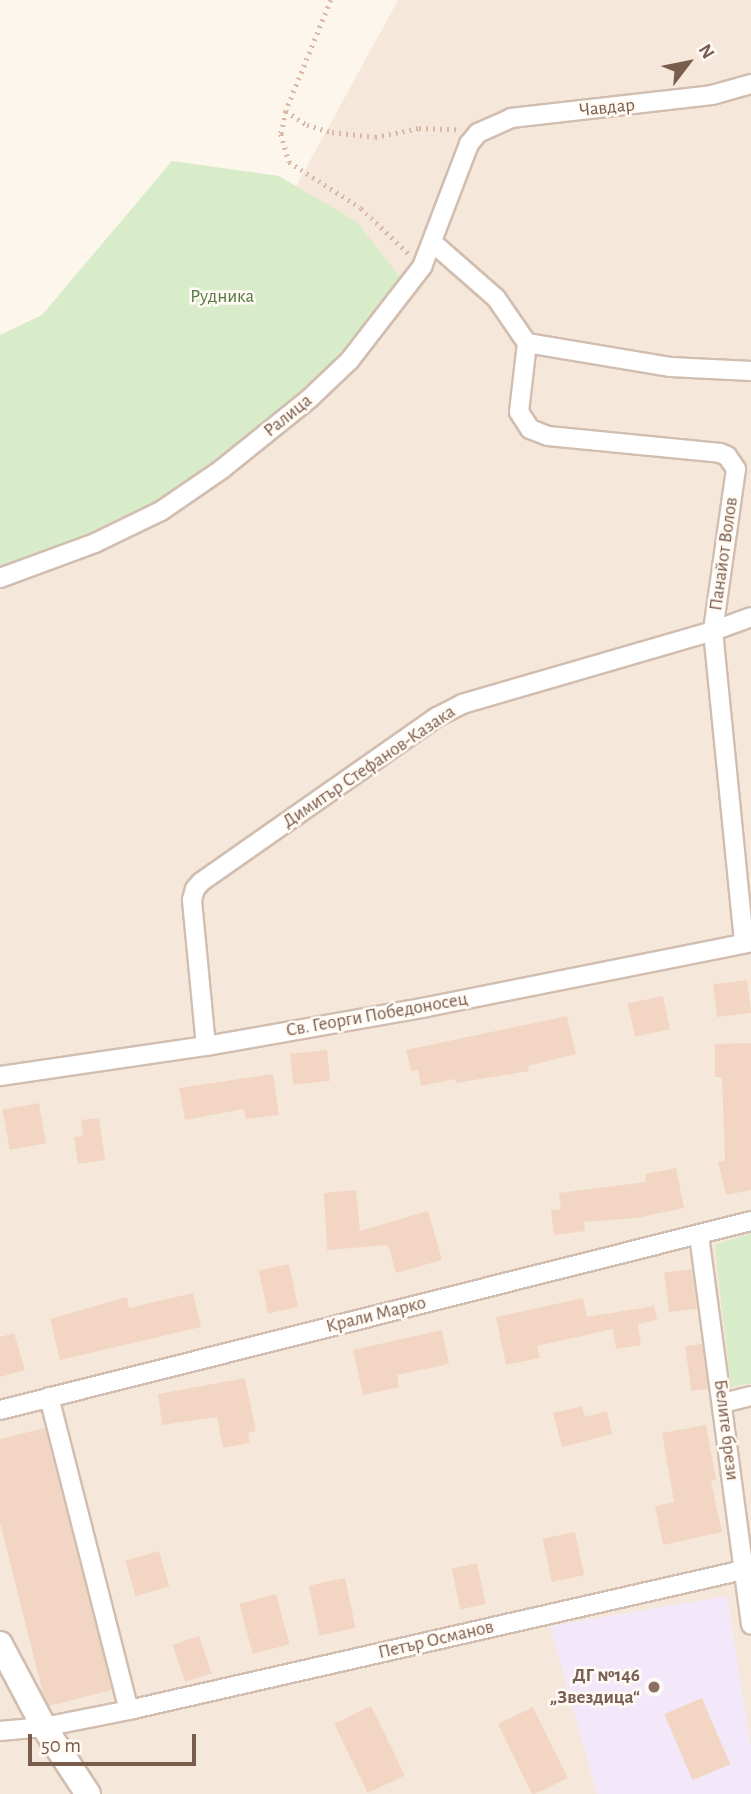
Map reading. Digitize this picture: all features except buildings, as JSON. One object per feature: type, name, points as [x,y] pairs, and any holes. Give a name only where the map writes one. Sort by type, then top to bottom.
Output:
[{"type":"street","name":"Чавдар","points":[[473,138],[511,117],[700,97],[751,84]]},
{"type":"street","name":"Ралица","points":[[0,578],[95,543],[161,511],[222,469],[309,399],[350,360],[422,267],[473,138]]},
{"type":"street","points":[[432,242],[496,298],[527,344],[671,367],[751,371]]},
{"type":"street","name":"Панайот Волов","points":[[527,344],[519,412],[530,429],[548,436],[720,453],[733,462],[736,475],[713,631],[748,942]]},
{"type":"street","name":"Димитър Стефанов-Казака","points":[[206,1046],[192,900],[195,889],[201,882],[438,717],[462,704],[713,631],[751,617]]},
{"type":"street","name":"Св. Георги Победоносец","points":[[0,1076],[206,1046],[427,1007],[748,942]]},
{"type":"street","name":"Крали Марко","points":[[0,1410],[751,1221]]},
{"type":"street","name":"Белите брези","points":[[699,1235],[751,1625]]},
{"type":"street","points":[[723,1402],[751,1396]]},
{"type":"street","points":[[49,1397],[129,1710]]},
{"type":"street","name":"Петър Османов","points":[[0,1731],[44,1727],[129,1710],[743,1570]]},
{"type":"street","points":[[0,1644],[44,1727],[88,1794]]},
{"type":"path","points":[[331,0],[286,111],[281,134],[289,162],[361,208],[422,267]]},
{"type":"path","points":[[286,111],[307,125],[364,136],[375,137],[419,128],[450,128],[473,138]]},
{"type":"shaded area","points":[[398,0],[751,0],[751,1794],[0,1794],[0,462],[236,296]]},
{"type":"shaded area","name":"ДГ №146 „Звездица“","points":[[727,1596],[751,1748],[751,1794],[597,1794],[550,1626]]},
{"type":"green space","name":"Рудника","points":[[172,161],[279,176],[357,222],[400,277],[346,354],[230,453],[133,516],[0,568],[0,335],[42,315]]},
{"type":"green space","points":[[751,1233],[751,1383],[731,1387],[715,1245]]},
{"type":"place","name":"ДГ №146 „Звездица“","points":[[654,1687]]}]
